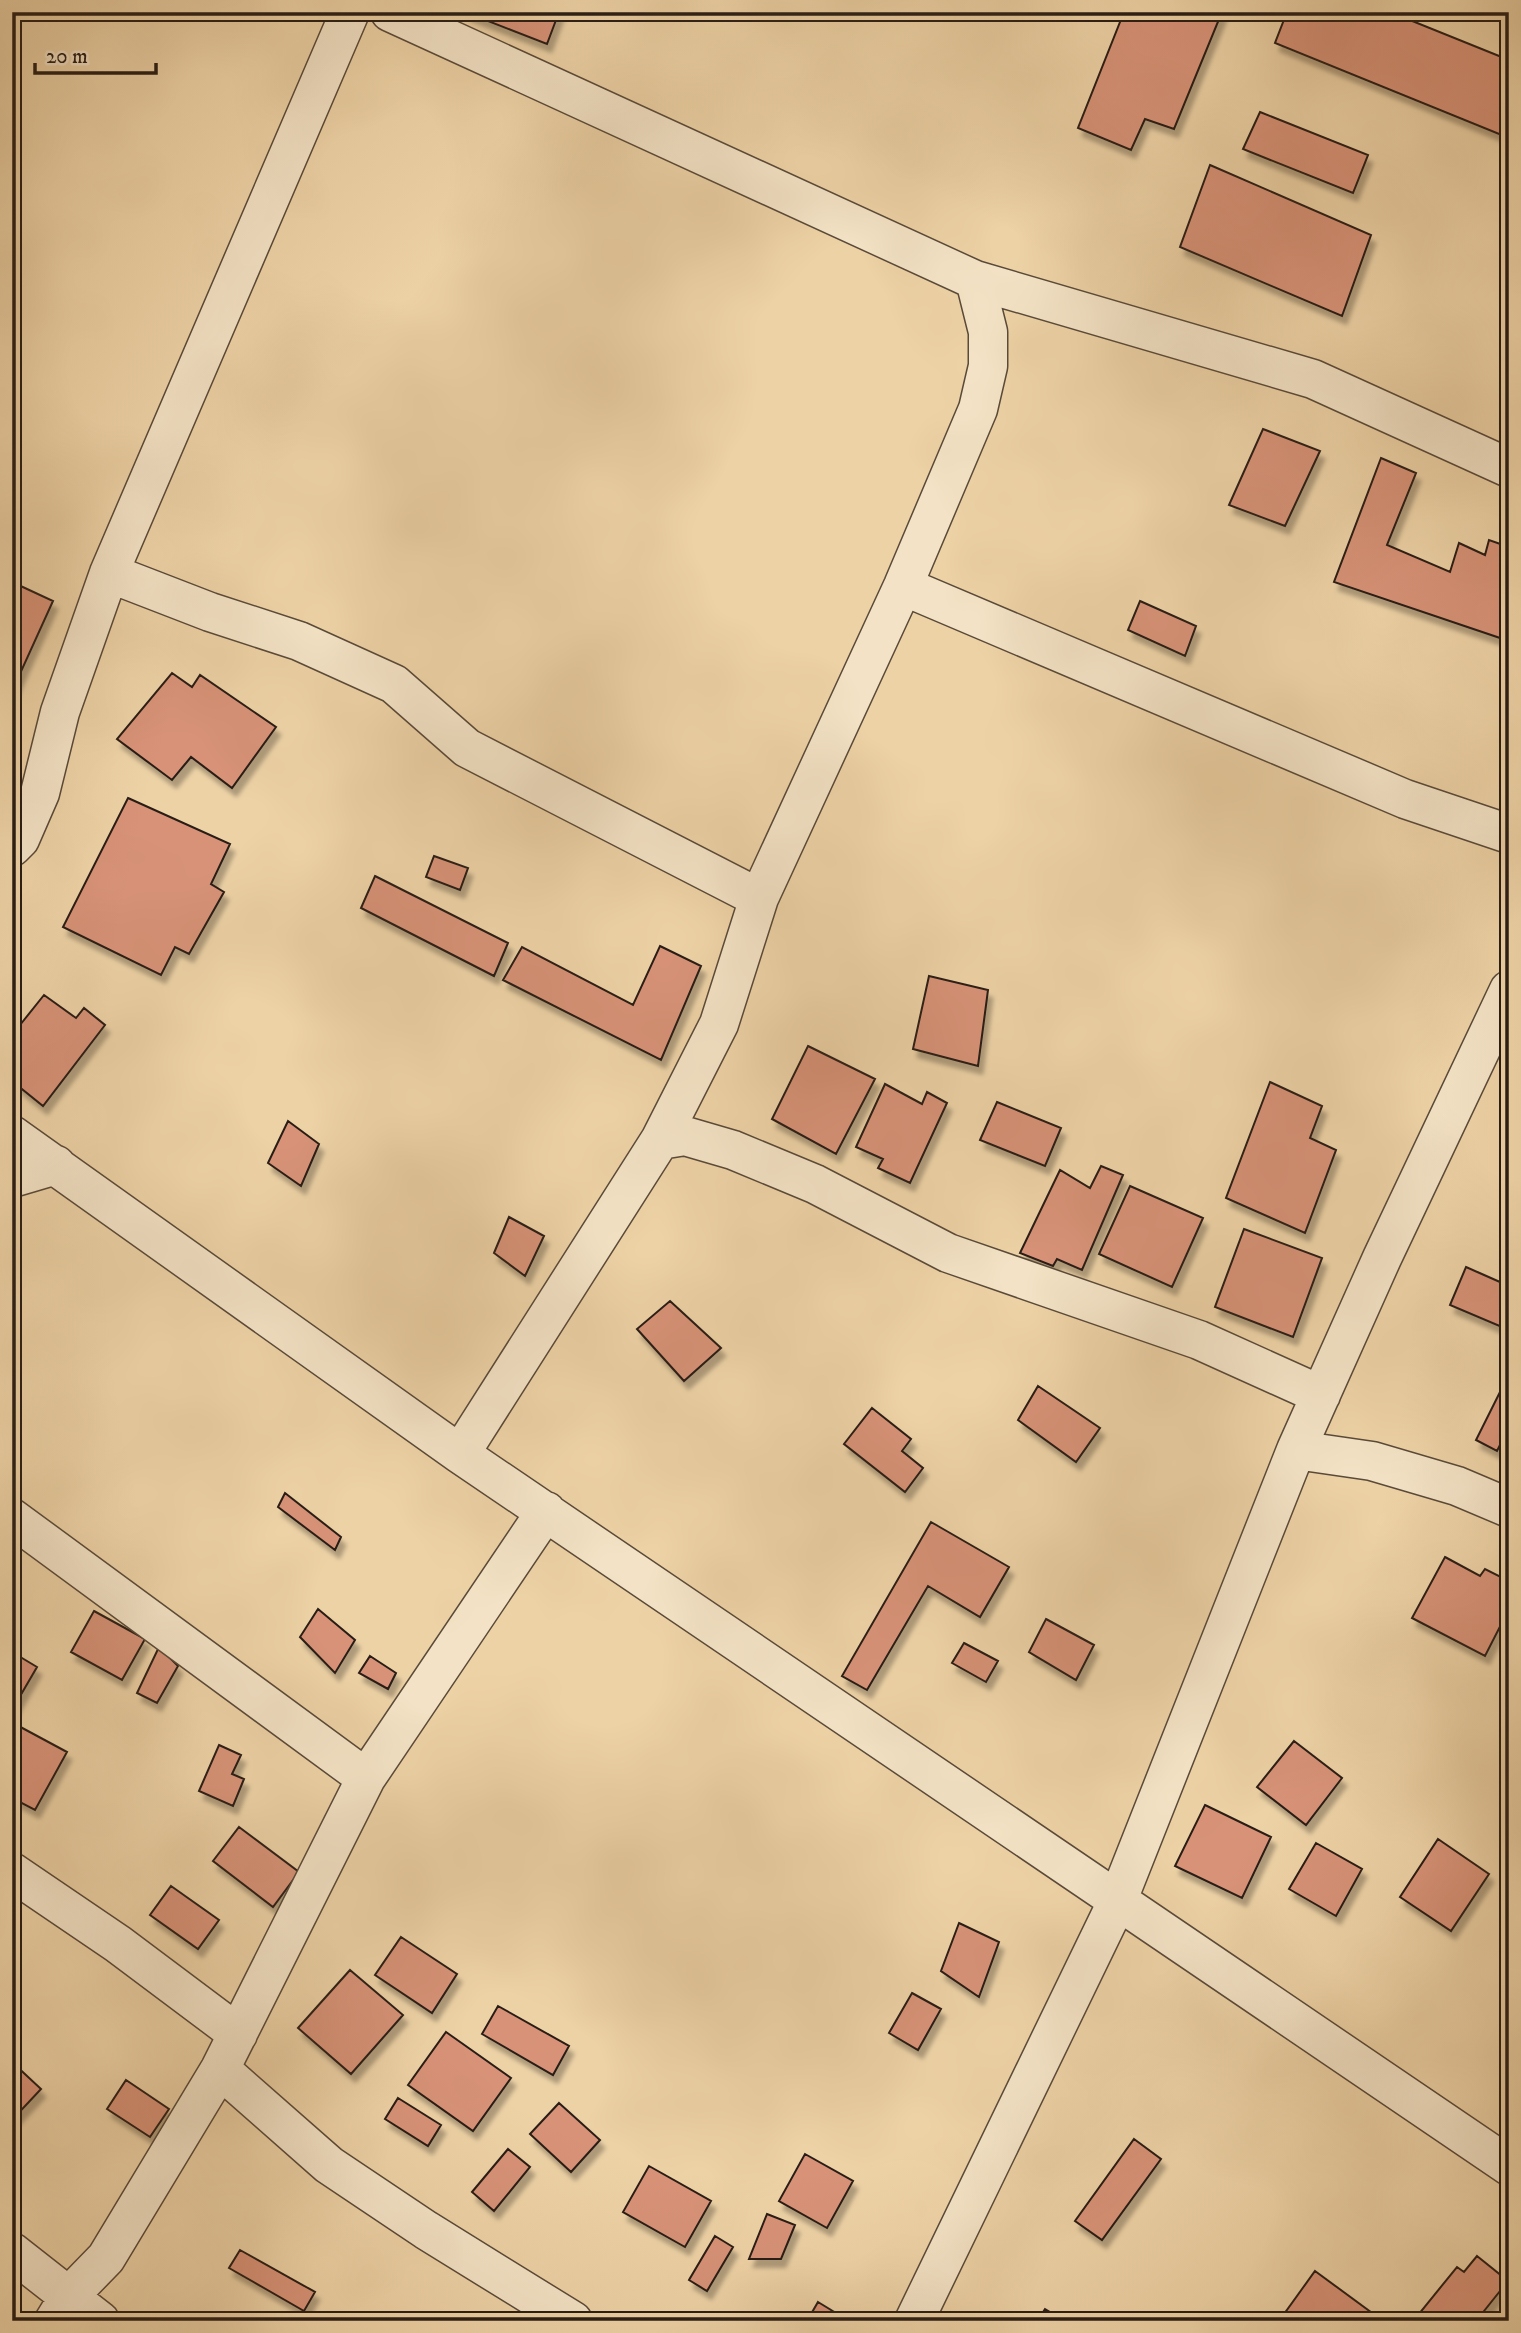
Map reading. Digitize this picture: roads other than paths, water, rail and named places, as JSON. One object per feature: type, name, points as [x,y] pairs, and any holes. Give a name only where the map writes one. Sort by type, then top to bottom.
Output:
[{"type":"street","points":[[12,847],[20,839],[40,793],[61,712],[110,573],[350,12]]},
{"type":"street","points":[[390,12],[975,280],[1313,379],[1509,468]]},
{"type":"street","points":[[460,1454],[660,1140],[719,1024],[759,898],[903,586],[978,409],[988,366],[988,331],[975,280]]},
{"type":"street","points":[[110,573],[210,612],[309,645],[394,684],[467,748],[759,898]]},
{"type":"street","points":[[903,586],[1405,799],[1509,834]]},
{"type":"street","points":[[914,2321],[1117,1902],[1296,1450],[1509,990]]},
{"type":"street","points":[[12,1135],[460,1454],[1509,2166]]},
{"type":"street","points":[[660,1140],[685,1136],[733,1150],[814,1184],[948,1253],[1199,1340],[1321,1395]]},
{"type":"street","points":[[12,1178],[56,1165]]},
{"type":"street","points":[[1296,1450],[1372,1461],[1457,1486],[1509,1508]]},
{"type":"street","points":[[62,2308],[106,2258],[220,2069],[366,1778],[546,1511]]},
{"type":"street","points":[[12,1518],[366,1778]]},
{"type":"street","points":[[12,1872],[118,1944],[238,2034]]},
{"type":"street","points":[[220,2069],[329,2165],[426,2230],[573,2321]]},
{"type":"street","points":[[12,2252],[62,2308],[100,2321]]}]
